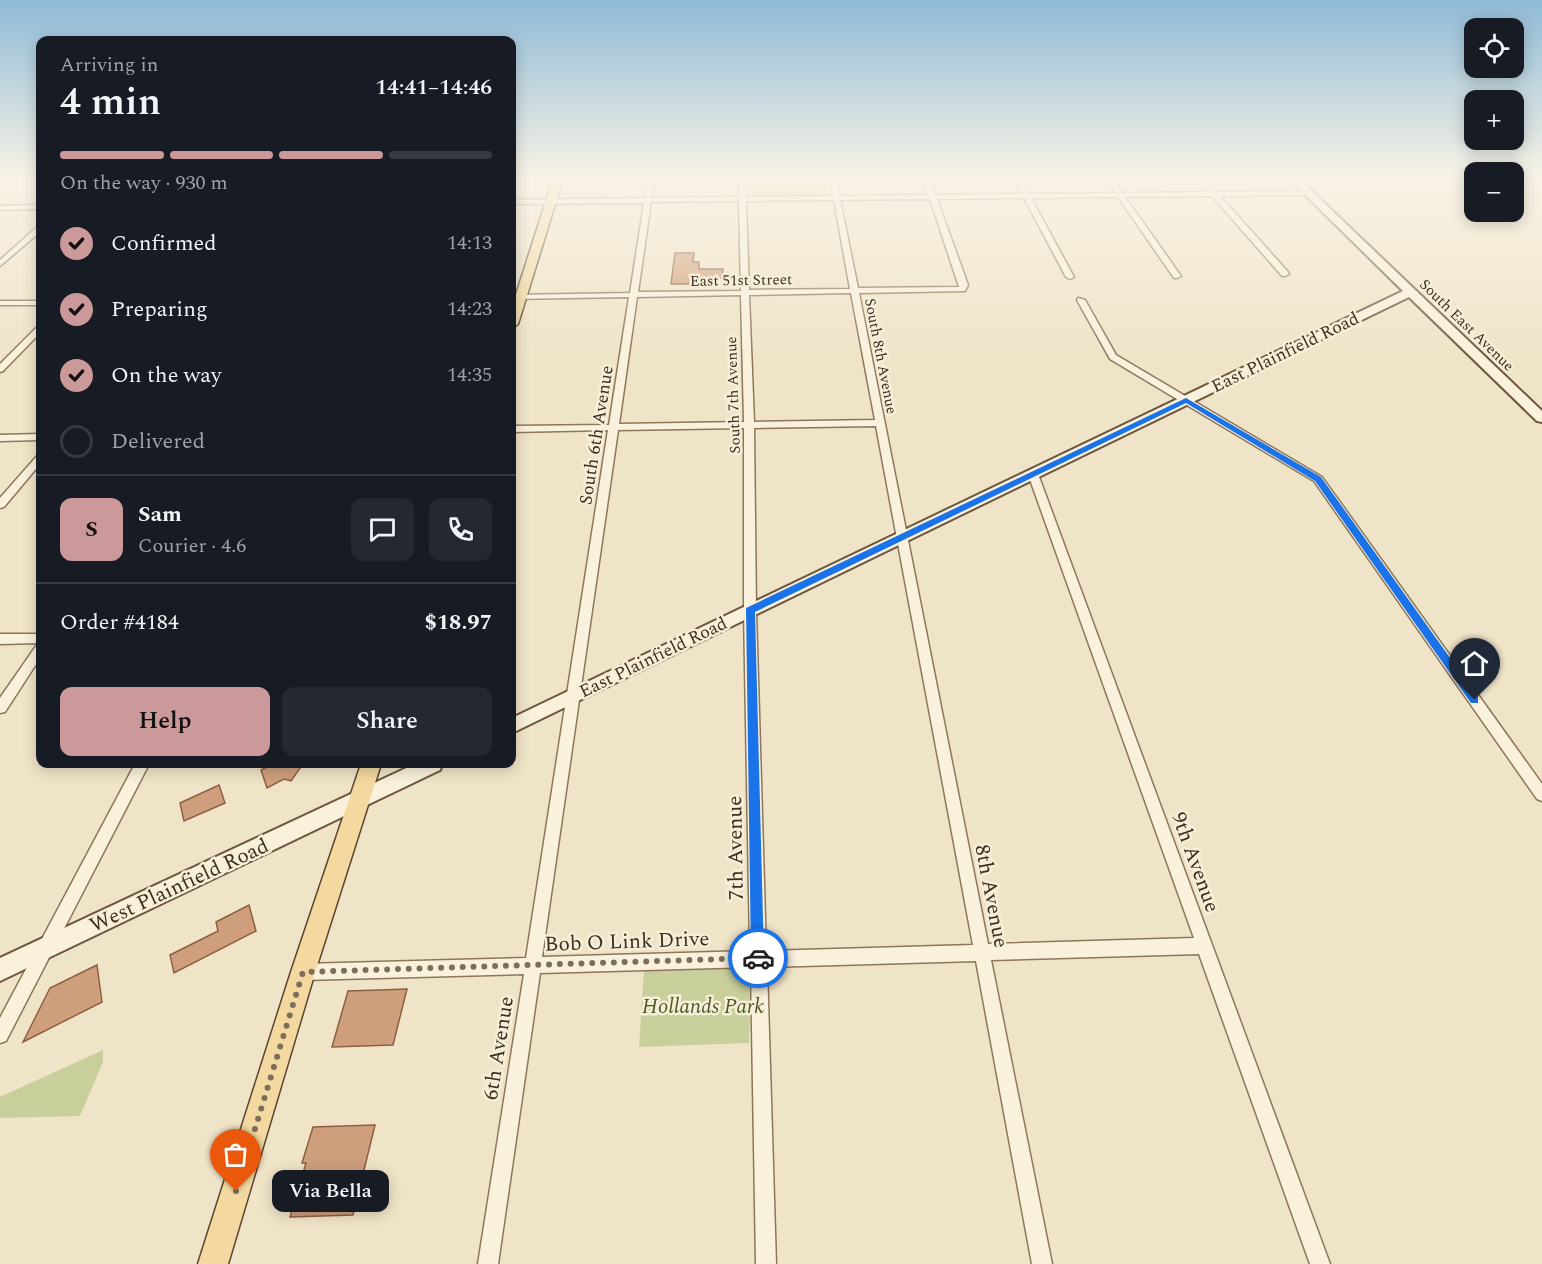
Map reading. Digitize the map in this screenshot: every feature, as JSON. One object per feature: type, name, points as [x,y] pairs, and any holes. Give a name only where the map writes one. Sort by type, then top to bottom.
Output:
[{"type":"main road","points":[[516,297],[538,238]]},
{"type":"main road","name":"South East Avenue","points":[[1354,238],[1542,418]]},
{"type":"main road","name":"East Plainfield Road","points":[[516,724],[1410,292]]},
{"type":"main road","points":[[213,1264],[303,972],[370,768]]},
{"type":"main road","points":[[359,800],[425,768]]},
{"type":"main road","name":"West Plainfield Road","points":[[0,970],[359,800]]},
{"type":"street","points":[[0,264],[30,238]]},
{"type":"street","name":"South 6th Avenue","points":[[573,696],[642,238]]},
{"type":"street","name":"South 7th Avenue","points":[[743,238],[749,425],[750,610]]},
{"type":"street","name":"South 8th Avenue","points":[[845,238],[903,536]]},
{"type":"street","name":"East 51st Street","points":[[516,297],[962,289],[964,285],[947,238]]},
{"type":"street","points":[[1049,238],[1070,277]]},
{"type":"street","points":[[1150,238],[1177,276]]},
{"type":"street","points":[[1253,238],[1285,274]]},
{"type":"street","points":[[1081,300],[1113,357],[1318,479],[1542,795]]},
{"type":"street","points":[[0,303],[36,303]]},
{"type":"street","points":[[0,369],[36,333]]},
{"type":"street","points":[[516,429],[880,423]]},
{"type":"street","points":[[0,438],[36,437]]},
{"type":"street","points":[[0,505],[36,463]]},
{"type":"street","name":"9th Avenue","points":[[1033,474],[1320,1264]]},
{"type":"street","name":"8th Avenue","points":[[903,536],[1041,1264]]},
{"type":"street","name":"7th Avenue","points":[[750,610],[766,1264]]},
{"type":"street","points":[[0,639],[36,639]]},
{"type":"street","points":[[0,708],[36,655]]},
{"type":"street","name":"6th Avenue","points":[[488,1264],[573,696]]},
{"type":"street","points":[[0,1035],[140,768]]},
{"type":"street","name":"Bob O Link Drive","points":[[303,972],[1205,946]]},
{"type":"green space","name":"Hollands Park","points":[[729,967],[742,971],[747,981],[750,998],[749,1043],[639,1047],[644,969]]},
{"type":"green space","points":[[103,1050],[103,1062],[80,1116],[0,1118],[0,1097]]},
{"type":"building","points":[[675,253],[694,253],[693,262],[699,262],[699,269],[723,269],[722,278],[710,278],[705,284],[671,284]]},
{"type":"building","points":[[300,768],[291,781],[284,779],[267,788],[261,770]]},
{"type":"building","points":[[219,785],[225,803],[184,821],[180,803]]},
{"type":"building","points":[[249,905],[256,931],[174,973],[170,955],[218,931],[216,922]]},
{"type":"building","points":[[97,965],[102,1002],[23,1042],[50,988]]},
{"type":"building","points":[[407,989],[393,1045],[332,1047],[348,991]]},
{"type":"building","points":[[375,1125],[353,1215],[290,1217],[306,1163],[302,1163],[313,1127]]},
{"type":"way so far","points":[[236,1191],[303,972],[758,958]]},
{"type":"place","name":"Via Bella","points":[[236,1191]]},
{"type":"route","points":[[758,958],[750,610],[1186,400],[1318,479],[1475,700]]}]
